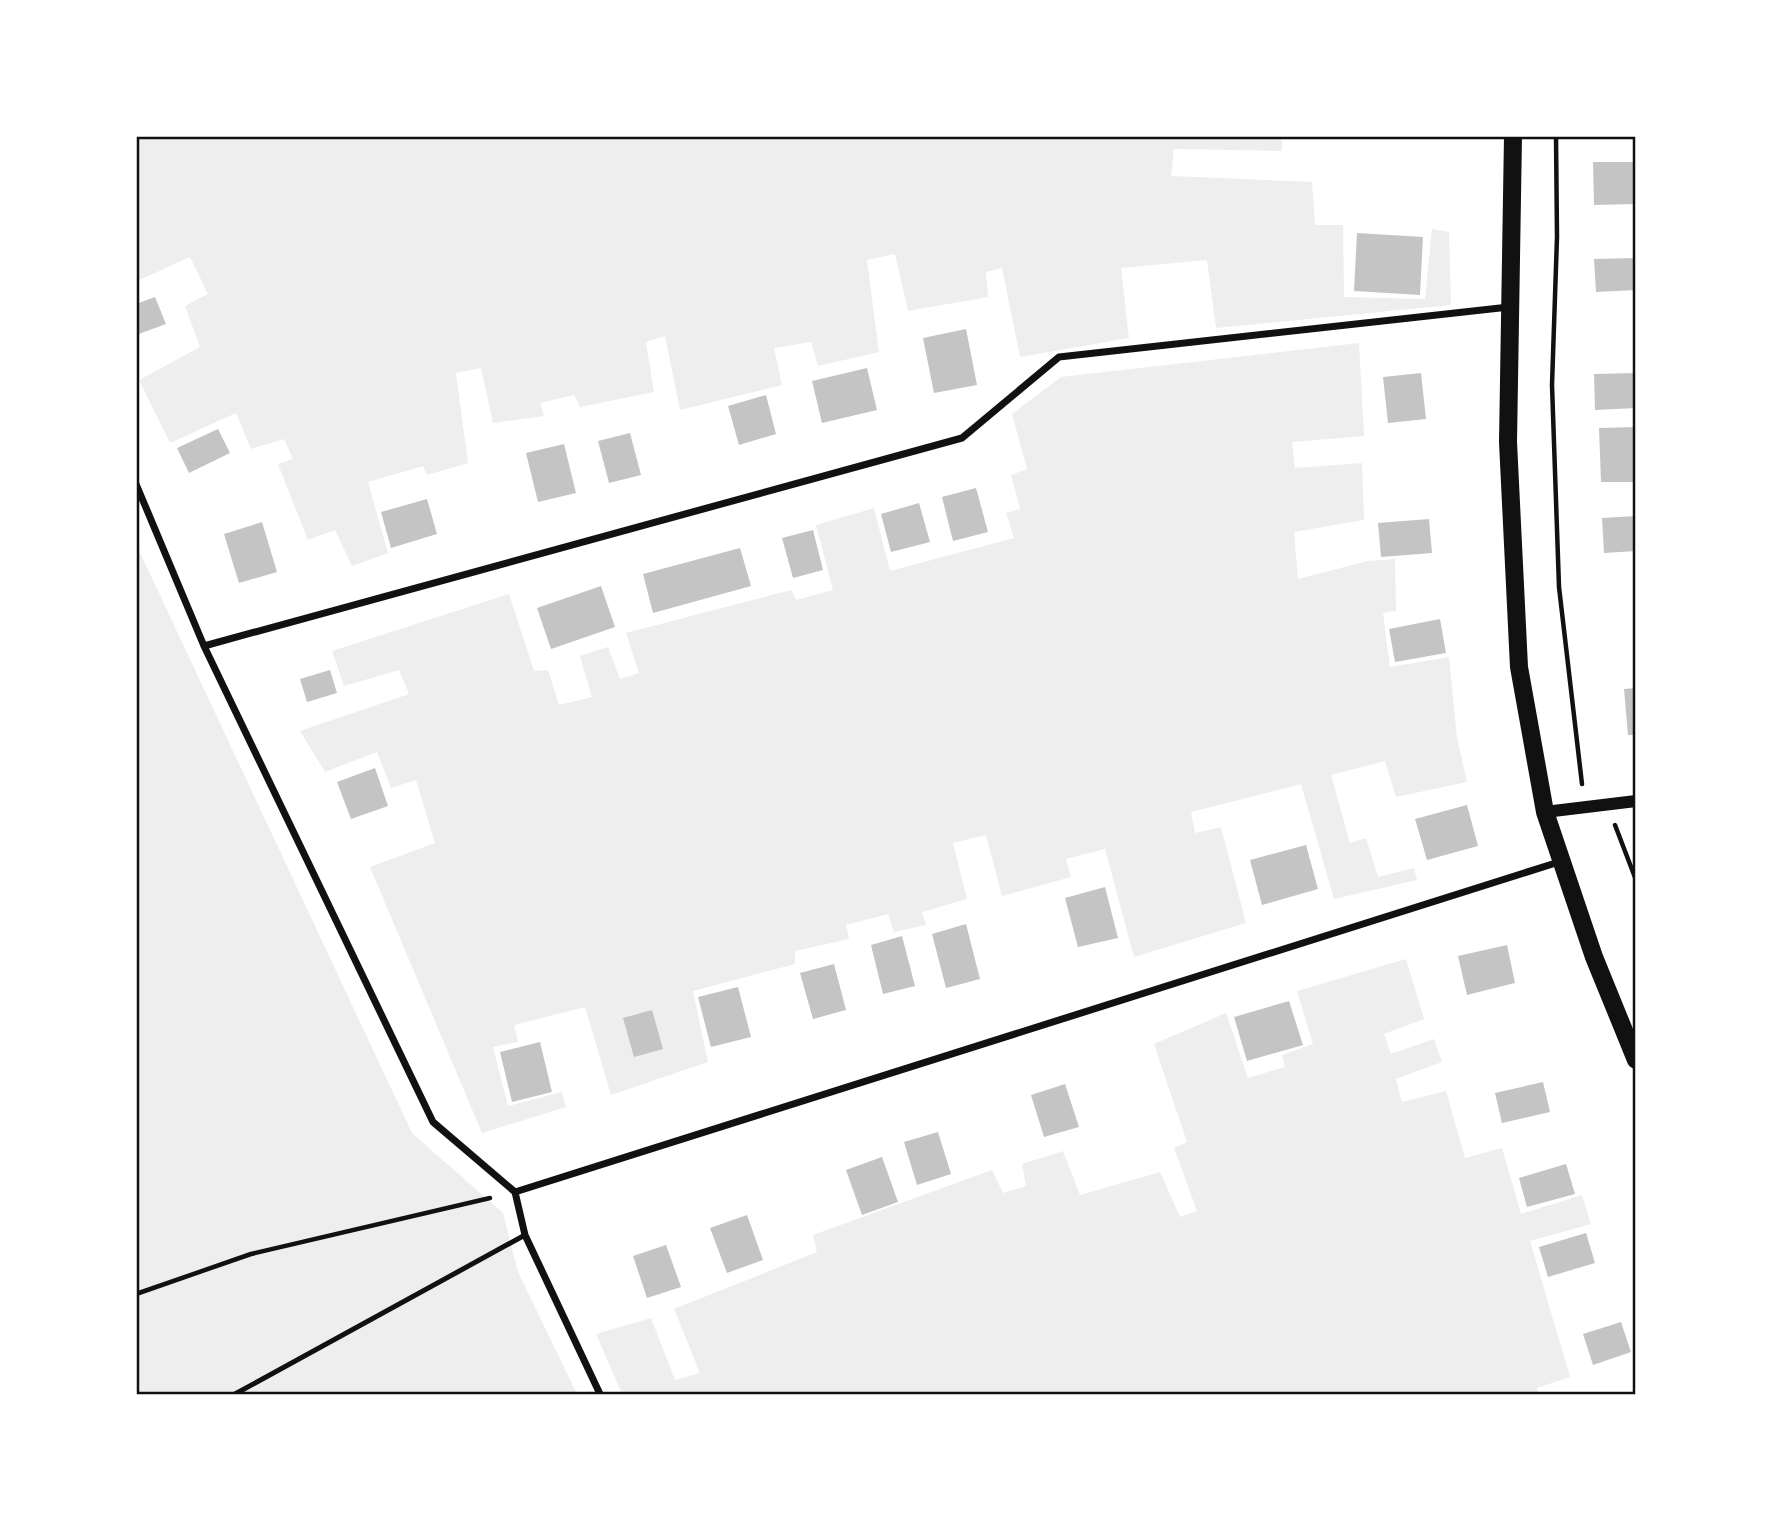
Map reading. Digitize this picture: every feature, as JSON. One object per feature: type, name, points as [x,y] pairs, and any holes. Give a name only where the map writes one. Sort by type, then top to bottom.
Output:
[{"type":"main road","points":[[1513,136],[1508,442],[1519,667],[1545,812],[1594,957],[1636,1060]]},
{"type":"street","points":[[204,646],[962,439],[1059,357],[1510,307]]},
{"type":"street","points":[[136,484],[204,646],[433,1122],[515,1192],[525,1234],[600,1395]]},
{"type":"street","points":[[1545,812],[1636,801]]},
{"type":"street","points":[[515,1192],[1562,861]]},
{"type":"lane","points":[[235,1395],[525,1234]]},
{"type":"path","points":[[1556,136],[1557,237],[1552,385],[1559,587],[1582,783],[1607,805],[1636,880]]},
{"type":"path","points":[[136,1294],[251,1254],[515,1192]]},
{"type":"shaded area","points":[[136,137],[1282,137],[1282,151],[1174,149],[1171,176],[1312,182],[1315,225],[1343,225],[1344,297],[1425,299],[1432,229],[1449,232],[1451,305],[1216,328],[1207,260],[1121,268],[1129,338],[1020,357],[1002,268],[986,272],[988,297],[908,311],[895,254],[867,260],[879,352],[818,366],[811,342],[774,348],[782,385],[680,410],[665,336],[646,342],[654,392],[580,407],[574,395],[540,403],[544,416],[493,423],[481,368],[456,373],[468,463],[427,475],[423,466],[368,482],[388,553],[352,566],[335,530],[308,540],[278,464],[293,459],[284,439],[251,449],[236,413],[170,443],[139,380],[200,347],[185,306],[208,294],[190,257],[137,281]]},
{"type":"shaded area","points":[[1359,343],[1364,436],[1292,442],[1295,468],[1362,463],[1364,520],[1294,532],[1298,579],[1368,561],[1395,559],[1396,611],[1383,613],[1390,667],[1449,657],[1457,738],[1467,782],[1396,797],[1385,761],[1331,775],[1350,843],[1366,838],[1378,877],[1414,868],[1417,880],[1334,899],[1301,784],[1191,812],[1195,833],[1221,827],[1246,923],[1134,957],[1105,849],[1066,859],[1071,877],[1002,896],[986,835],[953,843],[967,899],[922,912],[926,925],[894,932],[888,914],[846,925],[849,939],[795,951],[795,964],[693,991],[708,1062],[611,1095],[585,1007],[514,1025],[518,1042],[493,1047],[508,1106],[562,1092],[566,1107],[482,1133],[370,867],[435,843],[416,780],[391,788],[377,752],[325,772],[300,731],[409,694],[399,670],[344,686],[332,651],[509,594],[534,671],[548,670],[559,705],[592,697],[580,656],[608,647],[620,679],[639,673],[626,633],[791,590],[796,600],[833,590],[816,525],[874,508],[890,571],[1014,538],[1006,513],[1020,509],[1011,475],[1027,469],[1012,414],[1061,377]]},
{"type":"shaded area","points":[[136,544],[412,1133],[503,1213],[518,1272],[577,1394],[137,1394]]},
{"type":"shaded area","points":[[1406,959],[1424,1019],[1384,1034],[1391,1054],[1434,1039],[1442,1062],[1396,1079],[1402,1102],[1446,1091],[1465,1158],[1502,1148],[1521,1214],[1582,1195],[1591,1224],[1530,1241],[1570,1377],[1537,1388],[1539,1394],[622,1394],[596,1334],[651,1318],[675,1380],[700,1373],[674,1309],[817,1252],[813,1235],[992,1170],[1003,1193],[1026,1186],[1022,1164],[1063,1151],[1080,1195],[1160,1172],[1180,1217],[1197,1211],[1174,1148],[1187,1142],[1154,1044],[1226,1013],[1248,1078],[1285,1067],[1282,1055],[1313,1044],[1297,991]]},
{"type":"building","points":[[1593,162],[1636,162],[1636,204],[1594,205]]},
{"type":"building","points":[[1357,233],[1423,237],[1420,295],[1354,291]]},
{"type":"building","points":[[1636,258],[1636,290],[1596,292],[1594,259]]},
{"type":"building","points":[[155,297],[166,324],[136,335],[136,304]]},
{"type":"building","points":[[966,329],[977,385],[934,393],[923,338]]},
{"type":"building","points":[[867,368],[877,410],[822,423],[812,381]]},
{"type":"building","points":[[1421,373],[1426,419],[1388,423],[1383,377]]},
{"type":"building","points":[[1636,373],[1636,408],[1595,410],[1594,374]]},
{"type":"building","points":[[766,395],[776,434],[739,445],[728,406]]},
{"type":"building","points":[[1636,427],[1636,482],[1601,482],[1599,428]]},
{"type":"building","points":[[218,429],[230,453],[189,473],[177,448]]},
{"type":"building","points":[[630,433],[641,475],[609,483],[598,441]]},
{"type":"building","points":[[564,444],[576,493],[538,502],[526,453]]},
{"type":"building","points":[[976,488],[988,532],[953,541],[942,497]]},
{"type":"building","points":[[427,499],[437,534],[391,548],[381,512]]},
{"type":"building","points":[[919,503],[930,542],[891,552],[881,514]]},
{"type":"building","points":[[1636,516],[1636,551],[1604,553],[1602,518]]},
{"type":"building","points":[[1429,519],[1432,553],[1381,557],[1378,523]]},
{"type":"building","points":[[262,522],[277,572],[239,583],[224,534]]},
{"type":"building","points":[[813,530],[823,570],[793,578],[782,538]]},
{"type":"building","points":[[740,548],[751,586],[653,613],[643,574]]},
{"type":"building","points":[[601,586],[615,627],[551,649],[537,608]]},
{"type":"building","points":[[1440,619],[1446,653],[1395,662],[1389,629]]},
{"type":"building","points":[[330,670],[337,693],[307,702],[300,679]]},
{"type":"building","points":[[1636,688],[1636,735],[1628,735],[1624,689]]},
{"type":"building","points":[[375,768],[388,806],[351,819],[337,782]]},
{"type":"building","points":[[1467,805],[1478,846],[1427,860],[1415,819]]},
{"type":"building","points":[[1306,845],[1318,889],[1262,905],[1250,860]]},
{"type":"building","points":[[1105,887],[1118,938],[1078,947],[1065,898]]},
{"type":"building","points":[[966,924],[980,979],[946,988],[932,934]]},
{"type":"building","points":[[902,936],[915,986],[883,994],[871,945]]},
{"type":"building","points":[[1507,945],[1515,983],[1467,995],[1458,956]]},
{"type":"building","points":[[834,964],[846,1010],[813,1019],[800,973]]},
{"type":"building","points":[[738,987],[751,1037],[711,1047],[698,997]]},
{"type":"building","points":[[1289,1001],[1303,1045],[1247,1061],[1234,1017]]},
{"type":"building","points":[[652,1010],[663,1049],[634,1057],[623,1018]]},
{"type":"building","points":[[540,1042],[552,1092],[512,1102],[500,1052]]},
{"type":"building","points":[[1543,1082],[1550,1112],[1502,1123],[1495,1093]]},
{"type":"building","points":[[1065,1084],[1079,1127],[1044,1137],[1031,1095]]},
{"type":"building","points":[[938,1132],[951,1174],[917,1185],[904,1142]]},
{"type":"building","points":[[882,1157],[898,1202],[862,1215],[846,1170]]},
{"type":"building","points":[[1566,1164],[1575,1194],[1527,1207],[1519,1178]]},
{"type":"building","points":[[747,1215],[763,1260],[727,1273],[710,1228]]},
{"type":"building","points":[[1586,1233],[1595,1263],[1548,1277],[1539,1247]]},
{"type":"building","points":[[666,1245],[681,1287],[647,1298],[633,1256]]},
{"type":"building","points":[[1621,1322],[1631,1352],[1593,1365],[1583,1334]]}]
